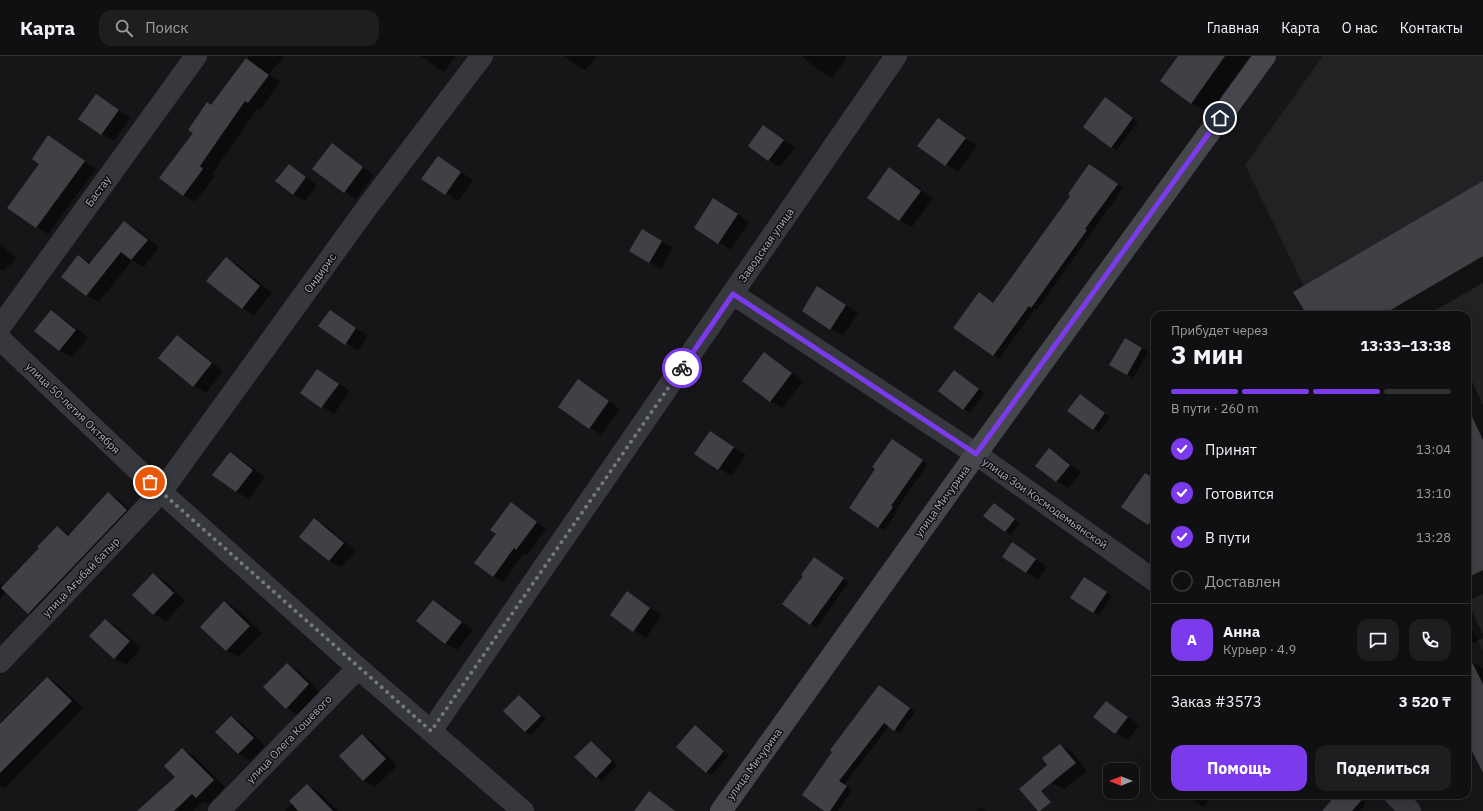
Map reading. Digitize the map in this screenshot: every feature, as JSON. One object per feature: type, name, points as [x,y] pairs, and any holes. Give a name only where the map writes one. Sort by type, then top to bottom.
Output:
[{"type":"street","name":"Бастау","points":[[0,327],[196,56]]},
{"type":"street","name":"Ондирис","points":[[161,492],[368,206],[482,56]]},
{"type":"street","name":"Заводская улица","points":[[431,731],[896,56]]},
{"type":"street","name":"улица Мичурина","points":[[721,811],[976,454],[1265,56]]},
{"type":"street","name":"улица Зои Космодемьянской","points":[[733,294],[976,454],[1151,578]]},
{"type":"street","name":"улица 50-летия Октября","points":[[0,339],[161,492],[358,668],[522,811]]},
{"type":"street","name":"улица Ағыбай батыр","points":[[0,662],[161,492]]},
{"type":"street","name":"улица Олега Кошевого","points":[[219,811],[358,668]]},
{"type":"street","points":[[1399,799],[1410,811]]},
{"type":"shaded area","points":[[1323,56],[1483,56],[1483,651],[1471,627],[1471,311],[1316,311],[1245,165]]},
{"type":"building","points":[[1178,56],[1225,56],[1191,104],[1160,81]]},
{"type":"building","points":[[246,58],[269,75],[248,103],[245,101],[200,166],[203,169],[183,196],[159,178],[193,133],[188,130],[207,102],[211,105]]},
{"type":"building","points":[[96,94],[119,110],[101,135],[78,119]]},
{"type":"building","points":[[1105,97],[1133,118],[1111,148],[1083,127]]},
{"type":"building","points":[[938,118],[966,138],[945,166],[917,146]]},
{"type":"building","points":[[763,125],[784,140],[768,161],[748,146]]},
{"type":"building","points":[[48,135],[85,161],[36,228],[7,208],[39,164],[32,159]]},
{"type":"building","points":[[332,143],[363,167],[344,193],[312,169]]},
{"type":"building","points":[[438,156],[461,172],[445,195],[421,179]]},
{"type":"building","points":[[289,164],[306,177],[293,195],[275,181]]},
{"type":"building","points":[[1089,164],[1118,184],[1031,308],[1029,306],[993,356],[953,328],[979,292],[993,303],[1070,196],[1068,194]]},
{"type":"building","points":[[889,167],[921,191],[899,221],[867,198]]},
{"type":"building","points":[[1483,181],[1483,256],[1389,311],[1305,311],[1293,292]]},
{"type":"building","points":[[713,198],[738,214],[718,244],[694,228]]},
{"type":"building","points":[[124,221],[148,240],[131,260],[121,252],[86,296],[61,277],[78,255],[89,264]]},
{"type":"building","points":[[642,229],[662,241],[649,263],[629,251]]},
{"type":"building","points":[[226,257],[260,286],[242,309],[206,281]]},
{"type":"building","points":[[817,286],[846,305],[830,330],[802,311]]},
{"type":"building","points":[[51,310],[76,330],[59,351],[34,331]]},
{"type":"building","points":[[330,310],[356,328],[345,345],[318,326]]},
{"type":"building","points":[[177,335],[212,363],[193,387],[158,358]]},
{"type":"building","points":[[1125,338],[1142,348],[1127,375],[1109,365]]},
{"type":"building","points":[[764,352],[792,373],[770,402],[742,381]]},
{"type":"building","points":[[317,369],[339,384],[321,408],[300,393]]},
{"type":"building","points":[[954,370],[979,389],[963,410],[938,391]]},
{"type":"building","points":[[578,379],[609,401],[589,429],[558,407]]},
{"type":"building","points":[[1080,394],[1105,413],[1093,430],[1067,411]]},
{"type":"building","points":[[1471,414],[1483,440],[1483,570],[1471,576]]},
{"type":"building","points":[[710,431],[734,447],[718,470],[694,454]]},
{"type":"building","points":[[892,439],[923,460],[891,506],[893,507],[878,528],[849,508],[875,469],[872,467]]},
{"type":"building","points":[[1049,448],[1070,465],[1056,482],[1035,466]]},
{"type":"building","points":[[230,452],[253,470],[236,492],[212,475]]},
{"type":"building","points":[[1145,473],[1151,477],[1151,521],[1148,525],[1121,507]]},
{"type":"building","points":[[108,492],[127,510],[28,614],[1,588],[39,548],[37,547],[57,526],[68,536]]},
{"type":"building","points":[[511,502],[537,522],[516,550],[514,548],[493,577],[474,563],[496,534],[490,530]]},
{"type":"building","points":[[994,503],[1015,519],[1005,532],[983,516]]},
{"type":"building","points":[[314,518],[344,543],[329,561],[299,537]]},
{"type":"building","points":[[1012,542],[1036,559],[1026,573],[1002,557]]},
{"type":"building","points":[[814,557],[844,578],[810,625],[782,604],[803,576],[801,575]]},
{"type":"building","points":[[153,573],[174,593],[153,615],[132,595]]},
{"type":"building","points":[[1084,577],[1107,592],[1093,613],[1070,598]]},
{"type":"building","points":[[627,591],[650,608],[633,632],[610,615]]},
{"type":"building","points":[[433,600],[462,622],[445,644],[416,621]]},
{"type":"building","points":[[224,601],[250,626],[226,651],[200,627]]},
{"type":"building","points":[[105,619],[130,641],[114,659],[89,636]]},
{"type":"building","points":[[1471,660],[1483,684],[1483,773],[1471,749]]},
{"type":"building","points":[[287,663],[309,684],[286,709],[263,687]]},
{"type":"building","points":[[47,677],[72,701],[0,773],[0,724]]},
{"type":"building","points":[[879,685],[910,708],[894,731],[884,723],[839,781],[847,786],[830,811],[824,811],[802,795],[832,752],[830,750]]},
{"type":"building","points":[[519,695],[541,716],[525,732],[503,711]]},
{"type":"building","points":[[1106,701],[1128,717],[1115,734],[1093,717]]},
{"type":"building","points":[[231,716],[254,738],[238,754],[215,732]]},
{"type":"building","points":[[695,725],[724,751],[706,773],[676,747]]},
{"type":"building","points":[[362,734],[386,759],[363,781],[339,756]]},
{"type":"building","points":[[591,741],[612,761],[596,778],[574,757]]},
{"type":"building","points":[[1060,744],[1076,763],[1041,791],[1051,802],[1038,811],[1019,789],[1047,765],[1042,758]]},
{"type":"building","points":[[182,748],[214,780],[196,798],[192,794],[174,811],[137,811],[175,777],[164,766]]},
{"type":"building","points":[[307,784],[333,811],[298,811],[289,801]]},
{"type":"building","points":[[649,791],[675,811],[634,811]]},
{"type":"building","points":[[1332,799],[1362,799],[1352,811],[1322,811]]},
{"type":"way so far","points":[[150,482],[358,668],[431,731],[682,368]]},
{"type":"route","points":[[682,368],[733,294],[976,454],[1220,118]]}]
